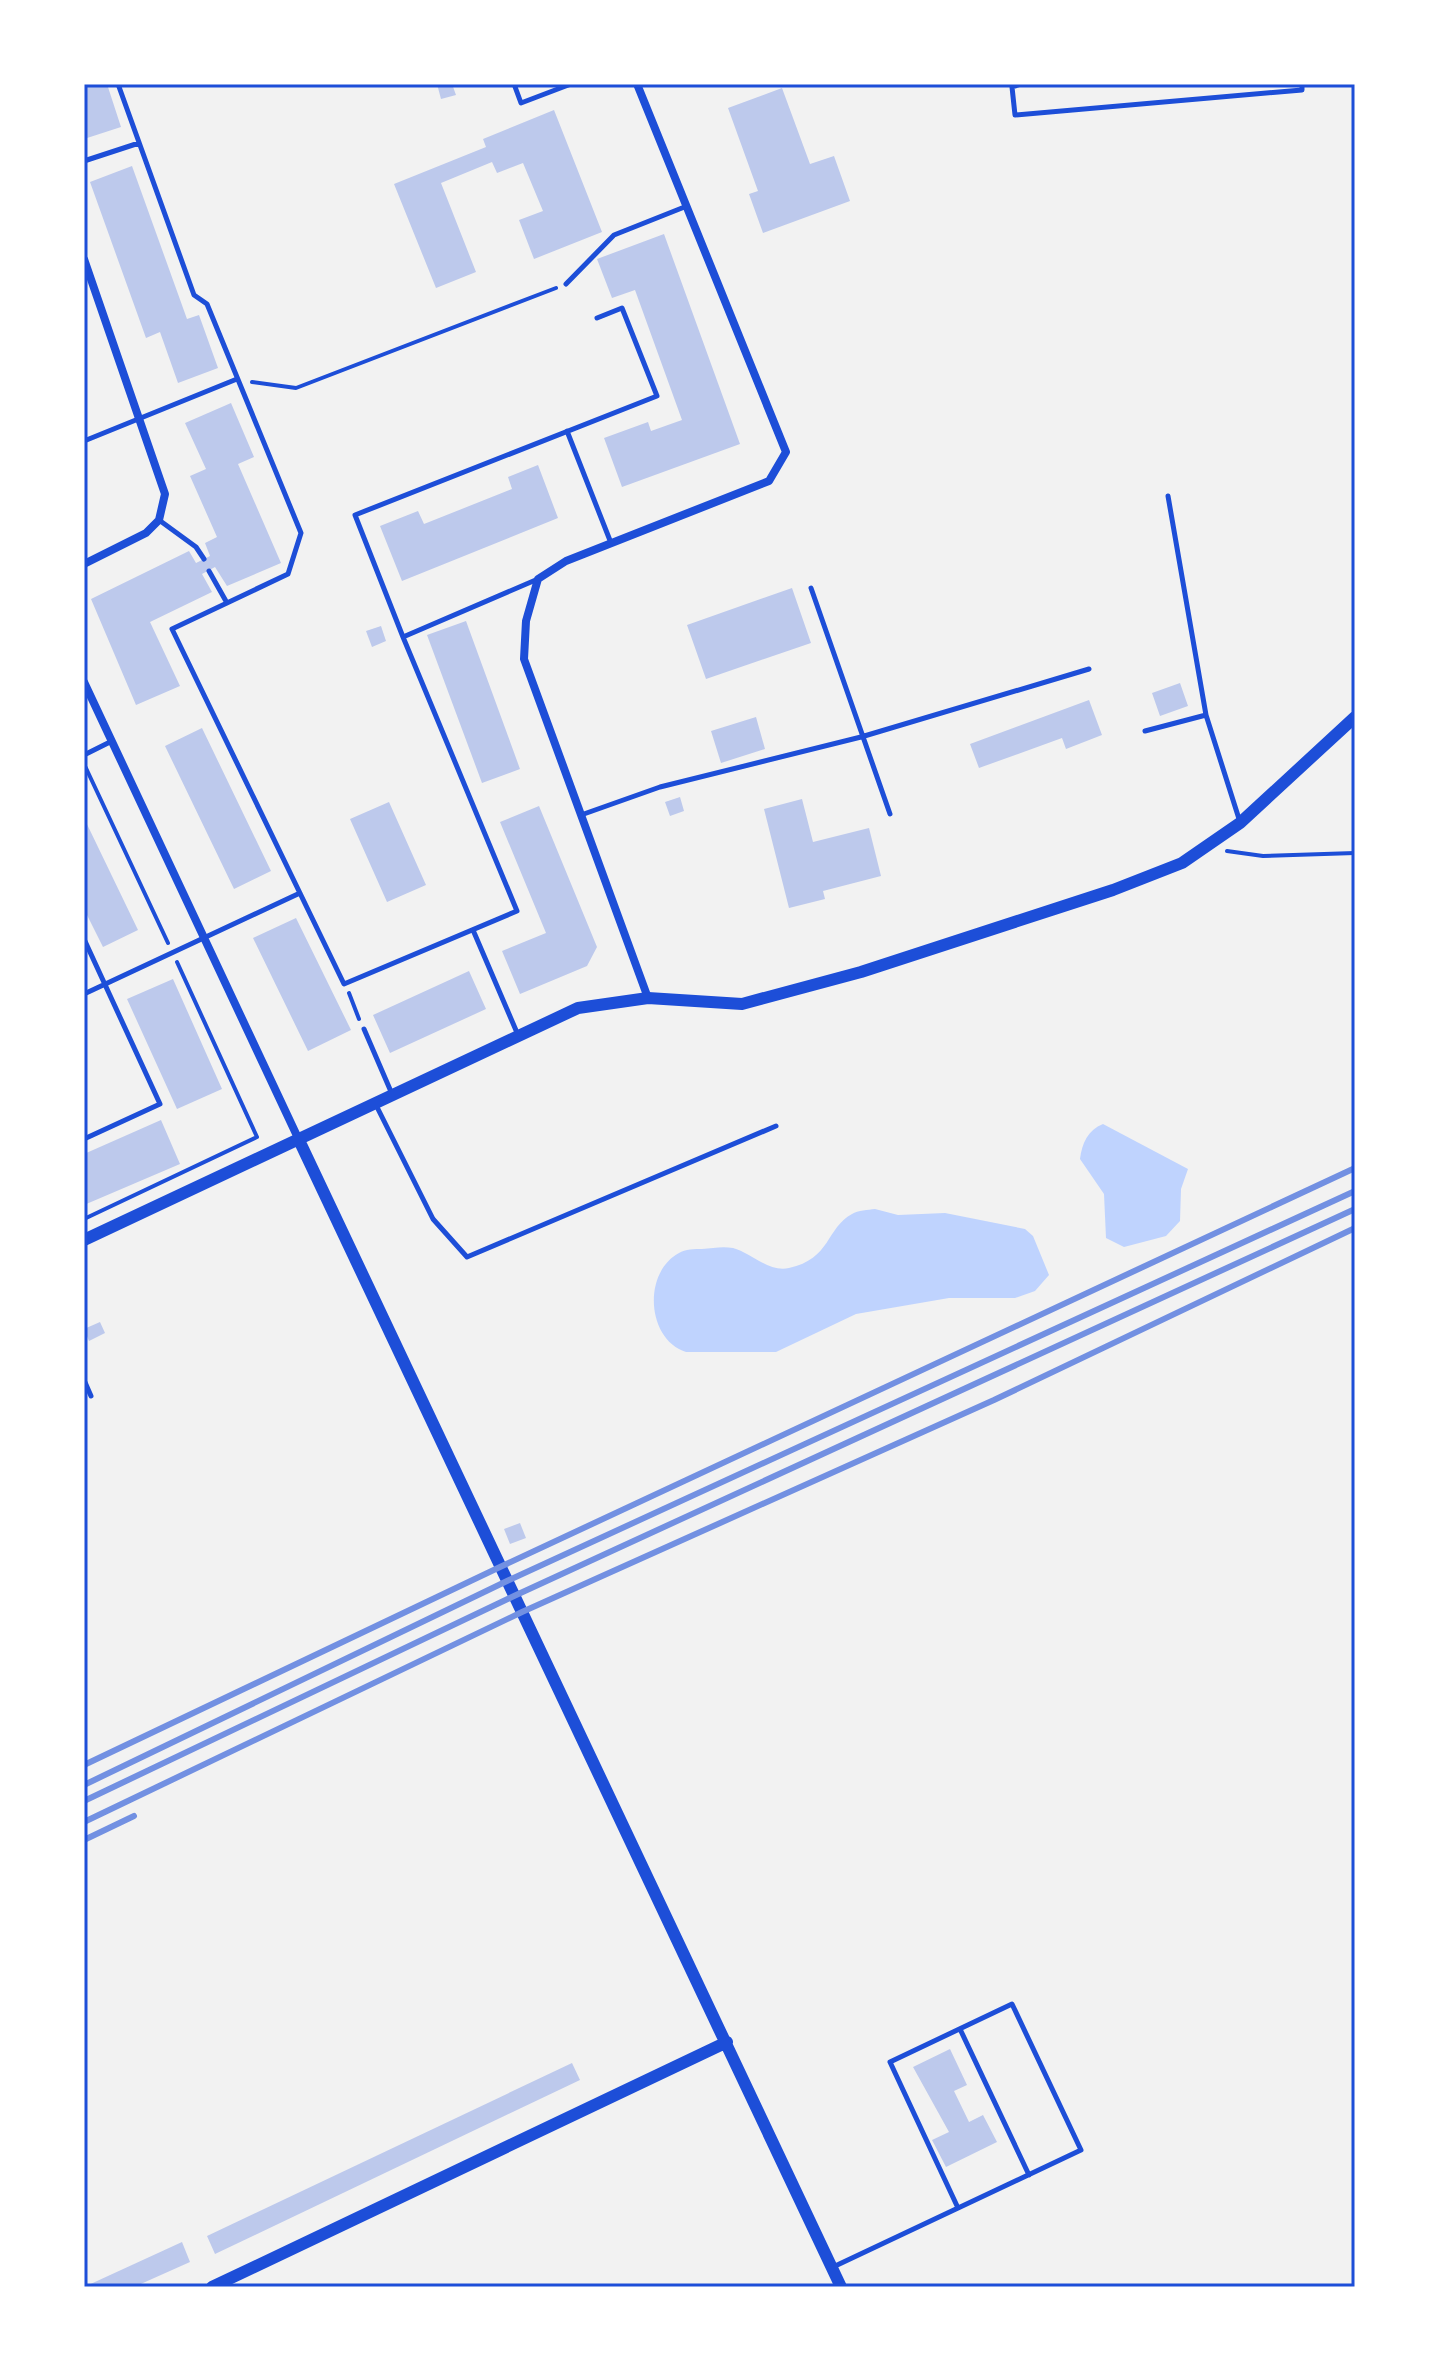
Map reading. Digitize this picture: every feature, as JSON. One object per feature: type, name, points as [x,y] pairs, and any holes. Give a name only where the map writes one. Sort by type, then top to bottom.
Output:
[{"type":"street","points":[[637,84],[786,452],[769,481],[566,561],[538,579],[526,621],[524,659],[648,998]]},
{"type":"street","points":[[84,259],[165,494],[159,520],[146,533],[87,564]]},
{"type":"street","points":[[84,682],[841,2287]]},
{"type":"street","points":[[84,1240],[578,1008],[648,998],[742,1004],[831,980],[1113,890],[1182,863],[1240,823],[1355,717]]},
{"type":"street","points":[[212,2287],[727,2042]]},
{"type":"lane","points":[[118,84],[194,295],[207,304],[301,533],[288,574],[172,629],[344,984],[517,911],[355,515],[657,396],[622,308],[597,318]]},
{"type":"lane","points":[[514,84],[521,103],[571,84]]},
{"type":"lane","points":[[1021,84],[1012,87],[1015,115],[1302,90],[1302,84]]},
{"type":"lane","points":[[84,161],[139,143]]},
{"type":"lane","points":[[566,284],[614,235],[687,206]]},
{"type":"lane","points":[[84,441],[237,379]]},
{"type":"lane","points":[[567,431],[611,543]]},
{"type":"lane","points":[[1168,496],[1206,715],[1240,823]]},
{"type":"lane","points":[[159,520],[196,547],[204,559]]},
{"type":"lane","points":[[209,571],[227,603]]},
{"type":"lane","points":[[403,637],[538,579]]},
{"type":"lane","points":[[811,588],[890,814]]},
{"type":"lane","points":[[581,815],[660,787],[861,737],[1089,669]]},
{"type":"lane","points":[[1145,731],[1206,715]]},
{"type":"lane","points":[[84,755],[112,741]]},
{"type":"lane","points":[[84,994],[300,893]]},
{"type":"lane","points":[[473,930],[518,1037]]},
{"type":"lane","points":[[84,939],[160,1104],[84,1139]]},
{"type":"lane","points":[[364,1029],[392,1095]]},
{"type":"lane","points":[[375,1103],[433,1219],[467,1257],[776,1126]]},
{"type":"lane","points":[[84,1380],[91,1396]]},
{"type":"lane","points":[[832,2268],[1081,2150],[1012,2004],[890,2062],[958,2208]]},
{"type":"lane","points":[[960,2029],[1029,2175]]},
{"type":"path","points":[[237,379],[296,388],[566,284]]},
{"type":"path","points":[[84,764],[257,1137],[84,1219]]},
{"type":"path","points":[[1204,847],[1263,856],[1355,853]]},
{"type":"path","points":[[344,984],[364,1029]]},
{"type":"water","points":[[1103,1124],[1188,1169],[1181,1189],[1180,1221],[1166,1236],[1124,1247],[1106,1238],[1104,1194],[1080,1159],[1087,1138]]},
{"type":"water","points":[[875,1209],[898,1215],[945,1213],[1025,1229],[1033,1236],[1049,1275],[1035,1291],[1015,1298],[949,1298],[856,1314],[776,1352],[686,1352],[673,1345],[663,1334],[654,1306],[655,1290],[659,1275],[679,1253],[729,1247],[775,1268],[789,1268],[813,1258],[837,1227],[852,1214]]},
{"type":"building","points":[[84,84],[107,84],[121,127],[84,139]]},
{"type":"building","points":[[437,84],[452,84],[456,95],[441,99]]},
{"type":"building","points":[[782,88],[810,164],[834,156],[850,201],[763,233],[749,194],[758,191],[728,108]]},
{"type":"building","points":[[554,110],[602,232],[534,259],[519,220],[543,211],[523,163],[497,173],[492,162],[441,183],[476,272],[436,288],[394,184],[486,147],[483,139]]},
{"type":"building","points":[[132,166],[187,319],[199,315],[218,368],[178,383],[160,332],[146,338],[90,182]]},
{"type":"building","points":[[664,234],[740,444],[622,487],[604,438],[648,422],[651,431],[682,420],[635,290],[612,298],[597,259]]},
{"type":"building","points":[[231,403],[254,457],[238,464],[281,563],[227,586],[215,567],[202,574],[212,592],[150,622],[180,686],[136,705],[91,599],[189,551],[196,563],[210,556],[205,543],[217,537],[190,476],[206,469],[185,423]]},
{"type":"building","points":[[538,465],[558,518],[402,581],[380,526],[418,511],[424,524],[512,489],[508,477]]},
{"type":"building","points":[[792,588],[811,643],[706,679],[687,625]]},
{"type":"building","points":[[466,621],[520,769],[482,783],[427,635]]},
{"type":"building","points":[[381,626],[386,641],[372,647],[366,631]]},
{"type":"building","points":[[1180,683],[1188,706],[1160,716],[1152,693]]},
{"type":"building","points":[[1089,700],[1102,735],[1066,749],[1062,738],[979,768],[970,744]]},
{"type":"building","points":[[756,717],[765,749],[721,763],[711,731]]},
{"type":"building","points":[[202,728],[271,871],[234,889],[165,746]]},
{"type":"building","points":[[680,797],[684,811],[670,816],[665,802]]},
{"type":"building","points":[[802,799],[813,842],[869,828],[881,876],[823,891],[825,899],[789,908],[764,809]]},
{"type":"building","points":[[389,802],[426,885],[387,902],[350,819]]},
{"type":"building","points":[[539,806],[597,947],[587,966],[520,994],[502,951],[546,933],[500,822]]},
{"type":"building","points":[[84,818],[138,930],[103,947],[84,909]]},
{"type":"building","points":[[296,918],[351,1030],[308,1051],[253,938]]},
{"type":"building","points":[[469,971],[486,1009],[390,1053],[373,1015]]},
{"type":"building","points":[[173,979],[222,1089],[177,1109],[127,999]]},
{"type":"building","points":[[161,1120],[180,1164],[84,1205],[84,1154]]},
{"type":"building","points":[[100,1322],[105,1333],[89,1341],[84,1329]]},
{"type":"building","points":[[520,1523],[526,1538],[510,1544],[504,1529]]},
{"type":"building","points":[[950,2049],[967,2085],[954,2091],[969,2122],[983,2115],[997,2142],[946,2167],[932,2140],[949,2132],[913,2067]]},
{"type":"building","points":[[572,2063],[580,2080],[215,2254],[207,2236]]},
{"type":"building","points":[[182,2242],[190,2262],[134,2287],[84,2287]]},
{"type":"railway","points":[[84,1765],[1355,1168]]},
{"type":"railway","points":[[84,1785],[507,1581],[1355,1191]]},
{"type":"railway","points":[[84,1801],[514,1596],[1355,1209]]},
{"type":"railway","points":[[84,1822],[522,1612],[994,1400],[1355,1228]]},
{"type":"railway","points":[[84,1840],[134,1816]]}]
